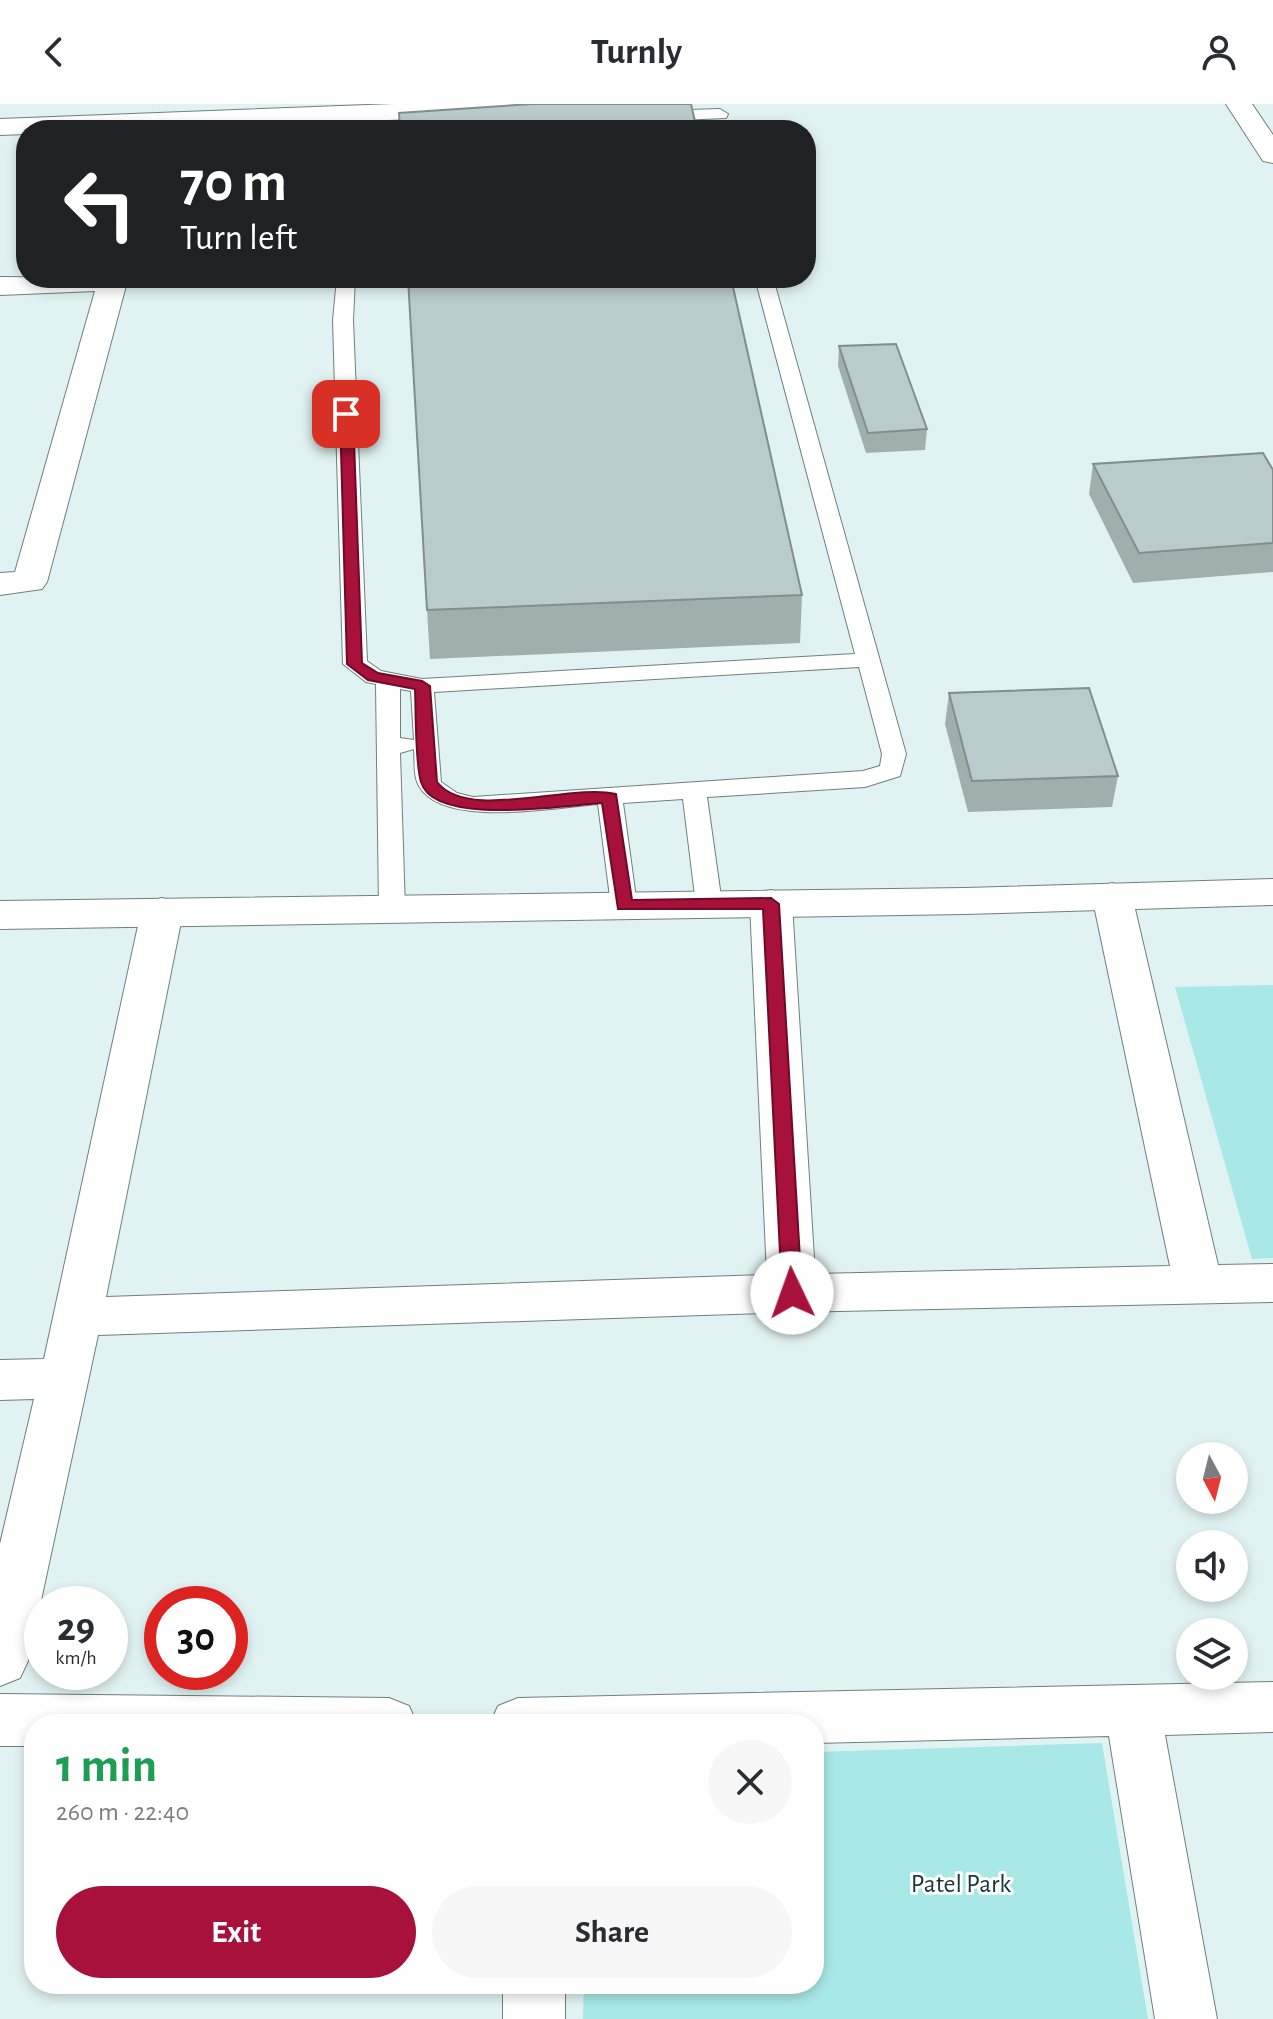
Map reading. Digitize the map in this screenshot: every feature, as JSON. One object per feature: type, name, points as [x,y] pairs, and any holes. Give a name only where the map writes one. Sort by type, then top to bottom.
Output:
[{"type":"street","points":[[1239,104],[1273,155]]},
{"type":"street","points":[[393,120],[602,111]]},
{"type":"street","points":[[0,584],[30,582],[110,288]]},
{"type":"street","points":[[0,915],[771,904],[1273,892]]},
{"type":"street","points":[[1112,896],[1198,1285]]},
{"type":"street","points":[[771,904],[792,1293]]},
{"type":"street","points":[[0,1661],[78,1317],[162,912]]},
{"type":"street","points":[[78,1317],[792,1293],[1273,1283]]},
{"type":"street","points":[[0,1380],[64,1378]]},
{"type":"street","points":[[824,1718],[1273,1707]]},
{"type":"street","points":[[1133,1712],[1186,2019]]},
{"type":"street","points":[[0,1720],[24,1720]]},
{"type":"street","points":[[534,1994],[534,2019]]},
{"type":"lane","points":[[474,120],[602,111]]},
{"type":"lane","points":[[640,116],[721,116]]},
{"type":"lane","points":[[345,288],[343,320],[355,664],[374,677],[422,686],[868,660]]},
{"type":"lane","points":[[422,686],[429,783],[438,795],[452,802],[473,805],[610,798],[865,779],[891,771],[894,754],[767,288]]},
{"type":"lane","points":[[388,681],[392,909]]},
{"type":"lane","points":[[388,746],[426,745]]},
{"type":"lane","points":[[694,791],[709,904]]},
{"type":"lane","points":[[610,798],[624,905]]},
{"type":"green space","points":[[1273,985],[1273,1258],[1252,1259],[1175,987]]},
{"type":"green space","name":"Patel Park","points":[[1102,1743],[1148,2019],[583,2019],[584,1994],[824,1994],[824,1752]]},
{"type":"building","points":[[531,104],[691,104],[695,120],[399,120],[399,113]]},
{"type":"building","points":[[409,288],[733,288],[802,595],[427,610]]},
{"type":"building","points":[[896,344],[927,429],[868,433],[839,346]]},
{"type":"building","points":[[1263,453],[1273,470],[1273,543],[1139,553],[1093,464]]},
{"type":"building","points":[[1089,688],[1118,776],[972,781],[949,693]]},
{"type":"route","points":[[346,414],[355,664],[374,677],[422,686],[429,783],[438,795],[452,802],[473,805],[610,798],[624,905],[771,904],[792,1293]]}]
